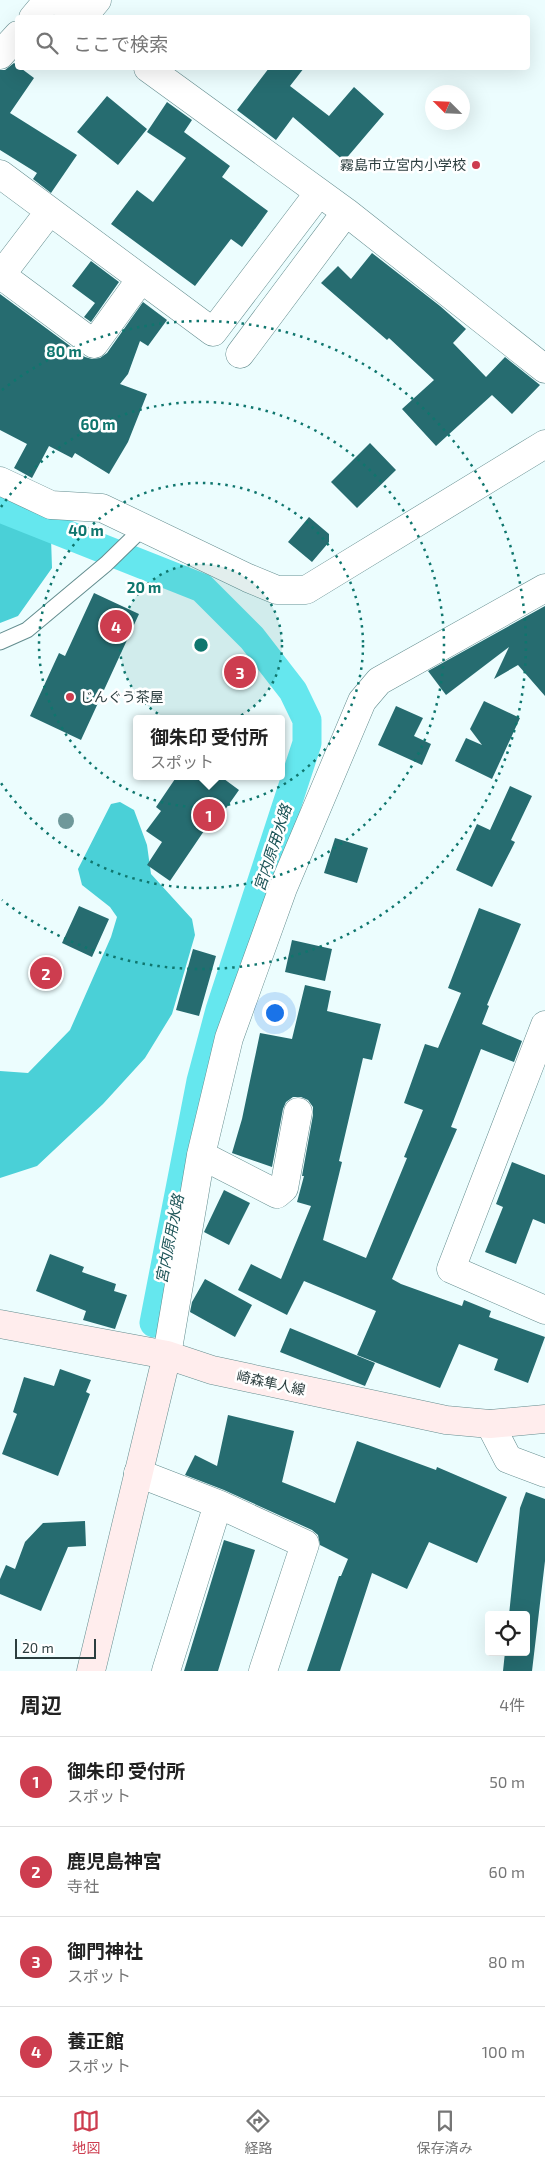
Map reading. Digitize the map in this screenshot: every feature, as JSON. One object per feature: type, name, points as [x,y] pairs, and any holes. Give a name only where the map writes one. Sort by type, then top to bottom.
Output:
[{"type":"main road","name":"崎森隼人線","points":[[0,1324],[167,1355],[212,1370],[446,1420],[490,1424],[545,1419]]},
{"type":"main road","points":[[91,1671],[167,1355]]},
{"type":"street","points":[[36,15],[48,0]]},
{"type":"street","points":[[58,0],[77,15]]},
{"type":"street","points":[[84,15],[97,0]]},
{"type":"street","points":[[0,55],[15,38]]},
{"type":"street","points":[[151,70],[318,194],[346,212],[545,369]]},
{"type":"street","points":[[0,174],[213,332],[318,194]]},
{"type":"street","points":[[50,212],[1,274],[94,344],[141,279]]},
{"type":"street","points":[[240,354],[346,212]]},
{"type":"street","points":[[0,481],[51,506],[102,508],[138,532],[277,590],[306,590],[545,444]]},
{"type":"street","points":[[167,1355],[201,1155],[229,1038],[283,888],[362,701],[379,681],[545,588]]},
{"type":"street","points":[[545,1025],[451,1269],[545,1310]]},
{"type":"street","points":[[201,1155],[277,1194],[284,1188],[298,1112]]},
{"type":"street","points":[[490,1424],[508,1459],[545,1473]]},
{"type":"street","points":[[138,1473],[218,1504],[305,1544],[263,1671]]},
{"type":"street","points":[[166,1671],[218,1504]]},
{"type":"lane","points":[[0,642],[27,630],[106,564],[138,532]]},
{"type":"shaded area","points":[[0,517],[51,538],[52,568],[18,616],[0,623]]},
{"type":"shaded area","points":[[120,802],[134,810],[147,845],[151,874],[192,919],[195,935],[172,1014],[145,1058],[103,1104],[37,1166],[0,1178],[0,1071],[28,1073],[70,1030],[111,937],[117,917],[110,907],[82,885],[78,869],[111,804]]},
{"type":"building","points":[[14,63],[15,70],[23,70],[34,78],[10,113],[77,155],[51,193],[33,179],[37,173],[0,150],[0,70],[5,70]]},
{"type":"building","points":[[267,70],[302,70],[290,86],[329,116],[354,87],[384,114],[344,161],[293,117],[276,140],[237,110]]},
{"type":"building","points":[[107,96],[147,129],[118,165],[77,132]]},
{"type":"building","points":[[167,102],[192,120],[184,132],[230,166],[222,177],[268,211],[242,247],[231,239],[195,286],[111,224],[137,190],[153,202],[186,158],[147,132]]},
{"type":"building","points":[[372,253],[440,306],[466,329],[453,343],[486,377],[505,357],[540,385],[512,414],[492,395],[436,446],[402,409],[434,380],[389,338],[387,340],[321,283],[338,266],[351,279]]},
{"type":"building","points":[[91,261],[119,282],[91,322],[84,317],[95,303],[72,286]]},
{"type":"building","points":[[0,294],[85,357],[92,359],[100,358],[107,353],[143,302],[167,320],[148,346],[140,341],[128,374],[120,384],[147,394],[128,442],[109,474],[75,453],[72,458],[49,446],[32,478],[14,468],[27,444],[0,430]]},
{"type":"building","points":[[370,443],[396,470],[357,508],[331,482]]},
{"type":"building","points":[[309,517],[329,534],[329,542],[312,562],[288,542]]},
{"type":"building","points":[[94,593],[139,614],[81,740],[30,716],[59,653],[65,656]]},
{"type":"building","points":[[545,606],[545,696],[518,665],[494,679],[509,647],[446,695],[428,671]]},
{"type":"building","points":[[484,701],[520,718],[492,779],[455,761],[466,738],[482,745],[470,729]]},
{"type":"building","points":[[396,706],[423,718],[414,736],[431,744],[422,765],[378,745]]},
{"type":"building","points":[[174,780],[225,780],[239,790],[210,831],[206,828],[170,881],[147,865],[162,842],[146,831],[161,811],[156,807]]},
{"type":"building","points":[[510,786],[532,796],[511,840],[515,842],[492,887],[456,870],[477,824],[490,830]]},
{"type":"building","points":[[335,838],[368,848],[357,883],[324,873]]},
{"type":"building","points":[[79,906],[109,919],[92,957],[62,943]]},
{"type":"building","points":[[479,908],[521,924],[487,1005],[489,1006],[482,1024],[522,1041],[514,1062],[481,1049],[451,1127],[457,1129],[392,1279],[462,1306],[464,1300],[491,1311],[489,1317],[545,1337],[528,1383],[494,1370],[498,1359],[459,1344],[440,1388],[357,1355],[376,1311],[304,1281],[287,1315],[238,1290],[251,1264],[281,1279],[311,1206],[297,1202],[304,1176],[302,1176],[313,1115],[313,1107],[308,1100],[301,1097],[293,1097],[286,1102],[272,1167],[232,1153],[242,1119],[260,1033],[292,1039],[305,985],[331,991],[327,1011],[381,1024],[372,1060],[363,1058],[339,1161],[342,1162],[323,1240],[366,1258],[407,1158],[404,1157],[423,1110],[404,1103],[425,1044],[438,1048],[461,993],[448,988]]},
{"type":"building","points":[[292,940],[332,949],[325,981],[285,972]]},
{"type":"building","points":[[193,949],[216,956],[199,1016],[176,1010]]},
{"type":"building","points":[[512,1162],[545,1175],[545,1224],[533,1219],[516,1264],[485,1252],[503,1207],[496,1204]]},
{"type":"building","points":[[224,1190],[250,1203],[229,1245],[204,1232]]},
{"type":"building","points":[[50,1254],[84,1267],[82,1272],[116,1284],[114,1291],[127,1295],[115,1329],[83,1320],[86,1311],[36,1291]]},
{"type":"building","points":[[205,1279],[252,1305],[235,1337],[190,1312],[192,1302]]},
{"type":"building","points":[[290,1328],[375,1363],[365,1386],[280,1352]]},
{"type":"building","points":[[60,1369],[91,1380],[86,1392],[90,1394],[58,1476],[2,1454],[17,1414],[13,1412],[24,1377],[54,1386]]},
{"type":"building","points":[[228,1415],[294,1431],[282,1482],[335,1503],[357,1441],[436,1470],[437,1467],[507,1497],[477,1563],[429,1542],[407,1589],[372,1573],[340,1671],[307,1671],[339,1576],[341,1576],[348,1559],[320,1545],[318,1535],[312,1530],[224,1490],[185,1475],[195,1455],[217,1466]]},
{"type":"building","points":[[526,1492],[545,1499],[545,1561],[532,1671],[503,1671],[505,1656],[530,1656],[530,1611],[509,1611],[520,1508]]},
{"type":"building","points":[[85,1521],[86,1546],[68,1547],[41,1611],[0,1594],[0,1579],[6,1565],[15,1569],[25,1542],[43,1523]]},
{"type":"building","points":[[224,1540],[255,1550],[218,1671],[184,1671]]},
{"type":"waterway","name":"宮内原用水路","points":[[0,508],[202,588],[252,638],[293,691],[307,720],[307,743],[220,1010],[201,1081],[154,1323]]},
{"type":"place","name":"霧島市立宮内小学校","points":[[476,165]]},
{"type":"place","name":"養正館","points":[[116,626]]},
{"type":"place","name":"御門神社","points":[[240,672]]},
{"type":"place","name":"じんぐう茶屋","points":[[70,697]]},
{"type":"place","name":"御朱印 受付所","points":[[209,815]]},
{"type":"place","name":"鹿児島神宮","points":[[46,973]]}]
